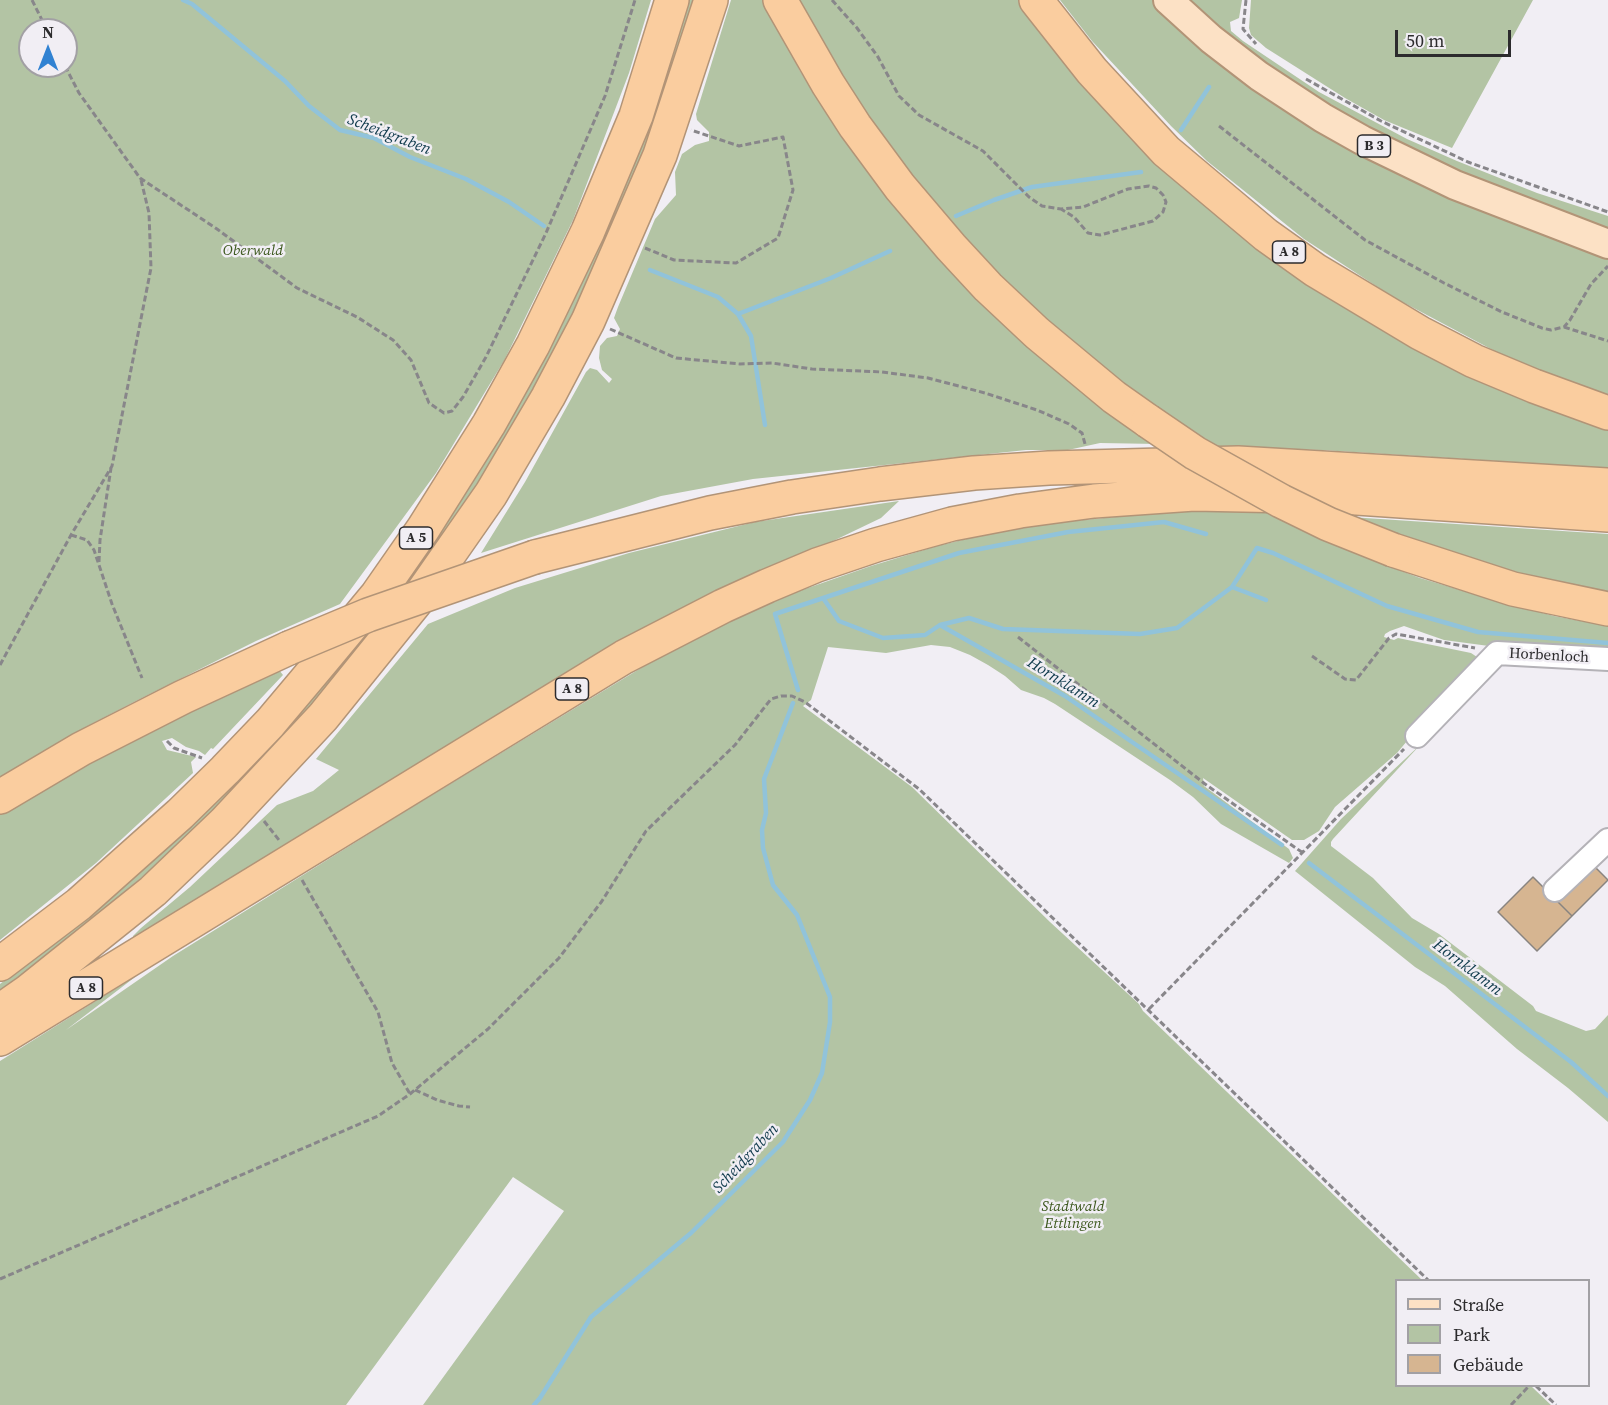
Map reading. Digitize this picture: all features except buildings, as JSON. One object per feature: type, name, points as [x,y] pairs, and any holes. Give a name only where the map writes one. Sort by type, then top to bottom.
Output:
[{"type":"highway","name":"A 5","points":[[0,964],[79,904],[180,814],[225,770],[270,723],[377,595],[423,530],[489,424],[533,345],[588,231],[636,116],[672,0]]},
{"type":"highway","name":"A 5","points":[[0,1011],[153,891],[254,793],[323,717],[415,603],[491,494],[548,397],[588,321],[660,155],[711,0]]},
{"type":"highway","points":[[780,0],[828,84],[855,126],[900,187],[988,287],[1037,333],[1114,397],[1196,453],[1281,501],[1328,524],[1393,550],[1513,589],[1608,609]]},
{"type":"highway","name":"A 8","points":[[1036,0],[1092,71],[1166,151],[1274,241],[1315,270],[1419,333],[1474,361],[1608,413]]},
{"type":"highway","points":[[0,797],[81,749],[183,697],[289,648],[379,611],[535,557],[710,513],[792,497],[974,473],[1089,466],[1238,463],[1608,485]]},
{"type":"highway","name":"A 8","points":[[0,1039],[624,657],[758,590],[817,565],[876,545],[952,524],[1020,511],[1094,501],[1194,494],[1341,497],[1608,515]]},
{"type":"main road","name":"B 3","points":[[1168,0],[1211,39],[1259,76],[1362,141],[1455,185],[1608,243]]},
{"type":"lane","name":"Horbenloch","points":[[1417,736],[1497,652],[1608,659]]},
{"type":"lane","points":[[1555,890],[1608,840]]},
{"type":"path","points":[[32,0],[41,18]]},
{"type":"path","points":[[140,178],[217,228],[297,288],[357,317],[393,340],[411,360],[429,403],[444,413],[452,411],[463,397],[486,357],[569,182],[605,96],[635,0]]},
{"type":"path","points":[[832,0],[857,28],[878,57],[899,96],[919,115],[983,151],[1029,197],[1042,206],[1061,209],[1083,207],[1128,189],[1149,186],[1156,188],[1166,202],[1163,212],[1153,221],[1100,236],[1088,233],[1074,217],[1061,209]]},
{"type":"path","points":[[1246,0],[1243,29],[1259,48]]},
{"type":"path","points":[[71,78],[79,93],[140,178],[149,213],[152,268],[112,466],[100,540],[99,563]]},
{"type":"path","points":[[1305,78],[1381,121],[1468,162],[1608,212]]},
{"type":"path","points":[[624,239],[674,260],[736,263],[778,238],[793,190],[783,137],[739,146],[671,122]]},
{"type":"path","points":[[1219,126],[1365,240],[1396,258],[1520,319],[1551,330],[1564,327],[1608,341]]},
{"type":"path","points":[[1564,327],[1590,284],[1608,266]]},
{"type":"path","points":[[588,321],[676,358],[882,372],[928,378],[985,393],[1037,410],[1069,424],[1082,434],[1089,466]]},
{"type":"path","points":[[0,665],[71,535],[112,466]]},
{"type":"path","points":[[71,535],[87,540],[99,563],[112,604],[142,678]]},
{"type":"path","points":[[1312,656],[1345,679],[1356,680],[1389,638],[1396,634],[1497,652]]},
{"type":"path","points":[[1018,637],[1205,784],[1303,854]]},
{"type":"path","points":[[0,1279],[378,1116],[410,1094],[488,1029],[559,958],[602,901],[646,831],[735,745],[771,699],[792,696],[805,702],[919,789],[1426,1279]]},
{"type":"path","points":[[1149,1009],[1417,736]]},
{"type":"path","points":[[167,741],[174,748],[202,758]]},
{"type":"path","points":[[264,821],[280,842]]},
{"type":"path","points":[[301,878],[378,1012],[392,1063],[410,1094]]},
{"type":"path","points":[[415,1090],[437,1100],[470,1107]]},
{"type":"path","points":[[1511,1405],[1528,1387]]},
{"type":"path","points":[[1537,1387],[1556,1405]]},
{"type":"green space","name":"Oberwald","points":[[0,0],[651,0],[629,73],[573,220],[505,359],[436,473],[340,604],[256,641],[80,730],[0,777]]},
{"type":"green space","points":[[689,0],[694,0],[644,154],[582,297],[507,437],[405,591],[354,656],[237,788],[233,784],[404,583],[450,517],[518,407],[585,277],[611,219],[665,76]]},
{"type":"green space","points":[[731,0],[766,0],[800,71],[832,121],[879,186],[920,236],[974,295],[1049,365],[1086,395],[1122,417],[1158,444],[1100,443],[1068,450],[1026,450],[753,479],[661,496],[481,553],[525,482],[586,372],[590,368],[597,370],[609,383],[612,379],[602,370],[599,358],[600,346],[607,338],[617,336],[620,329],[614,318],[655,219],[676,195],[675,172],[682,154],[695,145],[709,141],[709,132],[697,120],[696,114]]},
{"type":"green space","points":[[795,0],[1021,0],[1189,188],[1608,425],[1608,468],[1321,450],[1215,448],[1175,422],[1064,339],[975,255],[891,155]]},
{"type":"green space","points":[[1060,0],[1154,0],[1212,52],[1608,254],[1608,395],[1562,380],[1506,357],[1393,297],[1304,239],[1207,161],[1171,126],[1092,41]]},
{"type":"green space","points":[[1181,0],[1242,0],[1239,18],[1230,22],[1231,31],[1319,92],[1407,139],[1457,161],[1537,193],[1608,216],[1608,234],[1464,179],[1323,108]]},
{"type":"green space","points":[[1251,0],[1533,0],[1452,148],[1384,120],[1266,48],[1251,35],[1249,28]]},
{"type":"green space","points":[[899,501],[881,518],[756,578],[308,831],[134,941],[133,936],[141,928],[190,887],[277,805],[313,791],[339,770],[316,759],[428,624],[515,588],[629,553],[755,522]]},
{"type":"green space","name":"Stadtwald Ettlingen","points":[[1271,511],[1375,561],[1420,578],[1554,616],[1608,626],[1608,656],[1444,640],[1404,626],[1385,634],[1384,637],[1394,640],[1398,638],[1471,653],[1477,657],[1397,753],[1335,807],[1319,831],[1304,840],[1292,840],[1203,778],[1204,786],[1289,849],[1293,858],[1289,863],[1221,824],[1193,797],[1170,780],[1055,704],[1021,690],[988,665],[950,647],[931,645],[886,653],[828,647],[811,700],[803,706],[912,787],[1421,1279],[1395,1279],[1395,1387],[1532,1387],[1551,1405],[423,1405],[564,1211],[513,1177],[346,1405],[0,1405],[0,1061],[139,974],[66,1030],[173,956],[669,651],[782,597],[937,546],[1000,531],[1061,522],[1168,512]]},
{"type":"green space","points":[[1350,517],[1608,534],[1608,596],[1515,577]]},
{"type":"green space","points":[[279,670],[283,675],[205,755],[172,738],[162,741],[167,750],[196,757],[191,762],[193,773],[96,863],[0,940],[0,815],[142,733]]},
{"type":"green space","points":[[1421,744],[1333,839],[1331,846],[1373,878],[1412,918],[1439,934],[1533,1006],[1536,1011],[1586,1031],[1595,1029],[1608,1015],[1608,1122],[1517,1049],[1445,986],[1415,967],[1295,871],[1341,819]]},
{"type":"green space","points":[[229,788],[233,792],[161,861],[64,943],[0,990],[0,984],[81,923]]},
{"type":"waterway","name":"Scheidgraben","points":[[183,0],[192,4],[285,81],[309,106],[340,130],[374,138],[410,157],[466,179],[509,202],[544,226]]},
{"type":"waterway","points":[[1181,130],[1209,87]]},
{"type":"waterway","points":[[956,216],[1032,187],[1141,172]]},
{"type":"waterway","points":[[738,314],[831,278],[890,251]]},
{"type":"waterway","name":"Scheidgraben","points":[[650,270],[718,297],[738,314],[751,336],[765,425]]},
{"type":"waterway","points":[[798,690],[775,614],[959,553],[1068,532],[1164,522],[1206,534]]},
{"type":"waterway","points":[[1232,587],[1257,548],[1273,553],[1387,606],[1478,632],[1608,643]]},
{"type":"waterway","points":[[940,625],[969,618],[1003,629],[1140,634],[1177,628],[1232,587],[1266,600]]},
{"type":"waterway","name":"Hornklamm","points":[[823,598],[839,621],[883,638],[925,635],[940,625],[1065,696],[1282,845]]},
{"type":"waterway","name":"Scheidgraben","points":[[534,1405],[591,1317],[691,1233],[783,1142],[810,1100],[822,1073],[830,1022],[830,997],[797,915],[773,885],[763,848],[762,830],[766,813],[764,779],[793,703]]},
{"type":"waterway","name":"Hornklamm","points":[[1309,863],[1571,1062],[1608,1096]]}]
